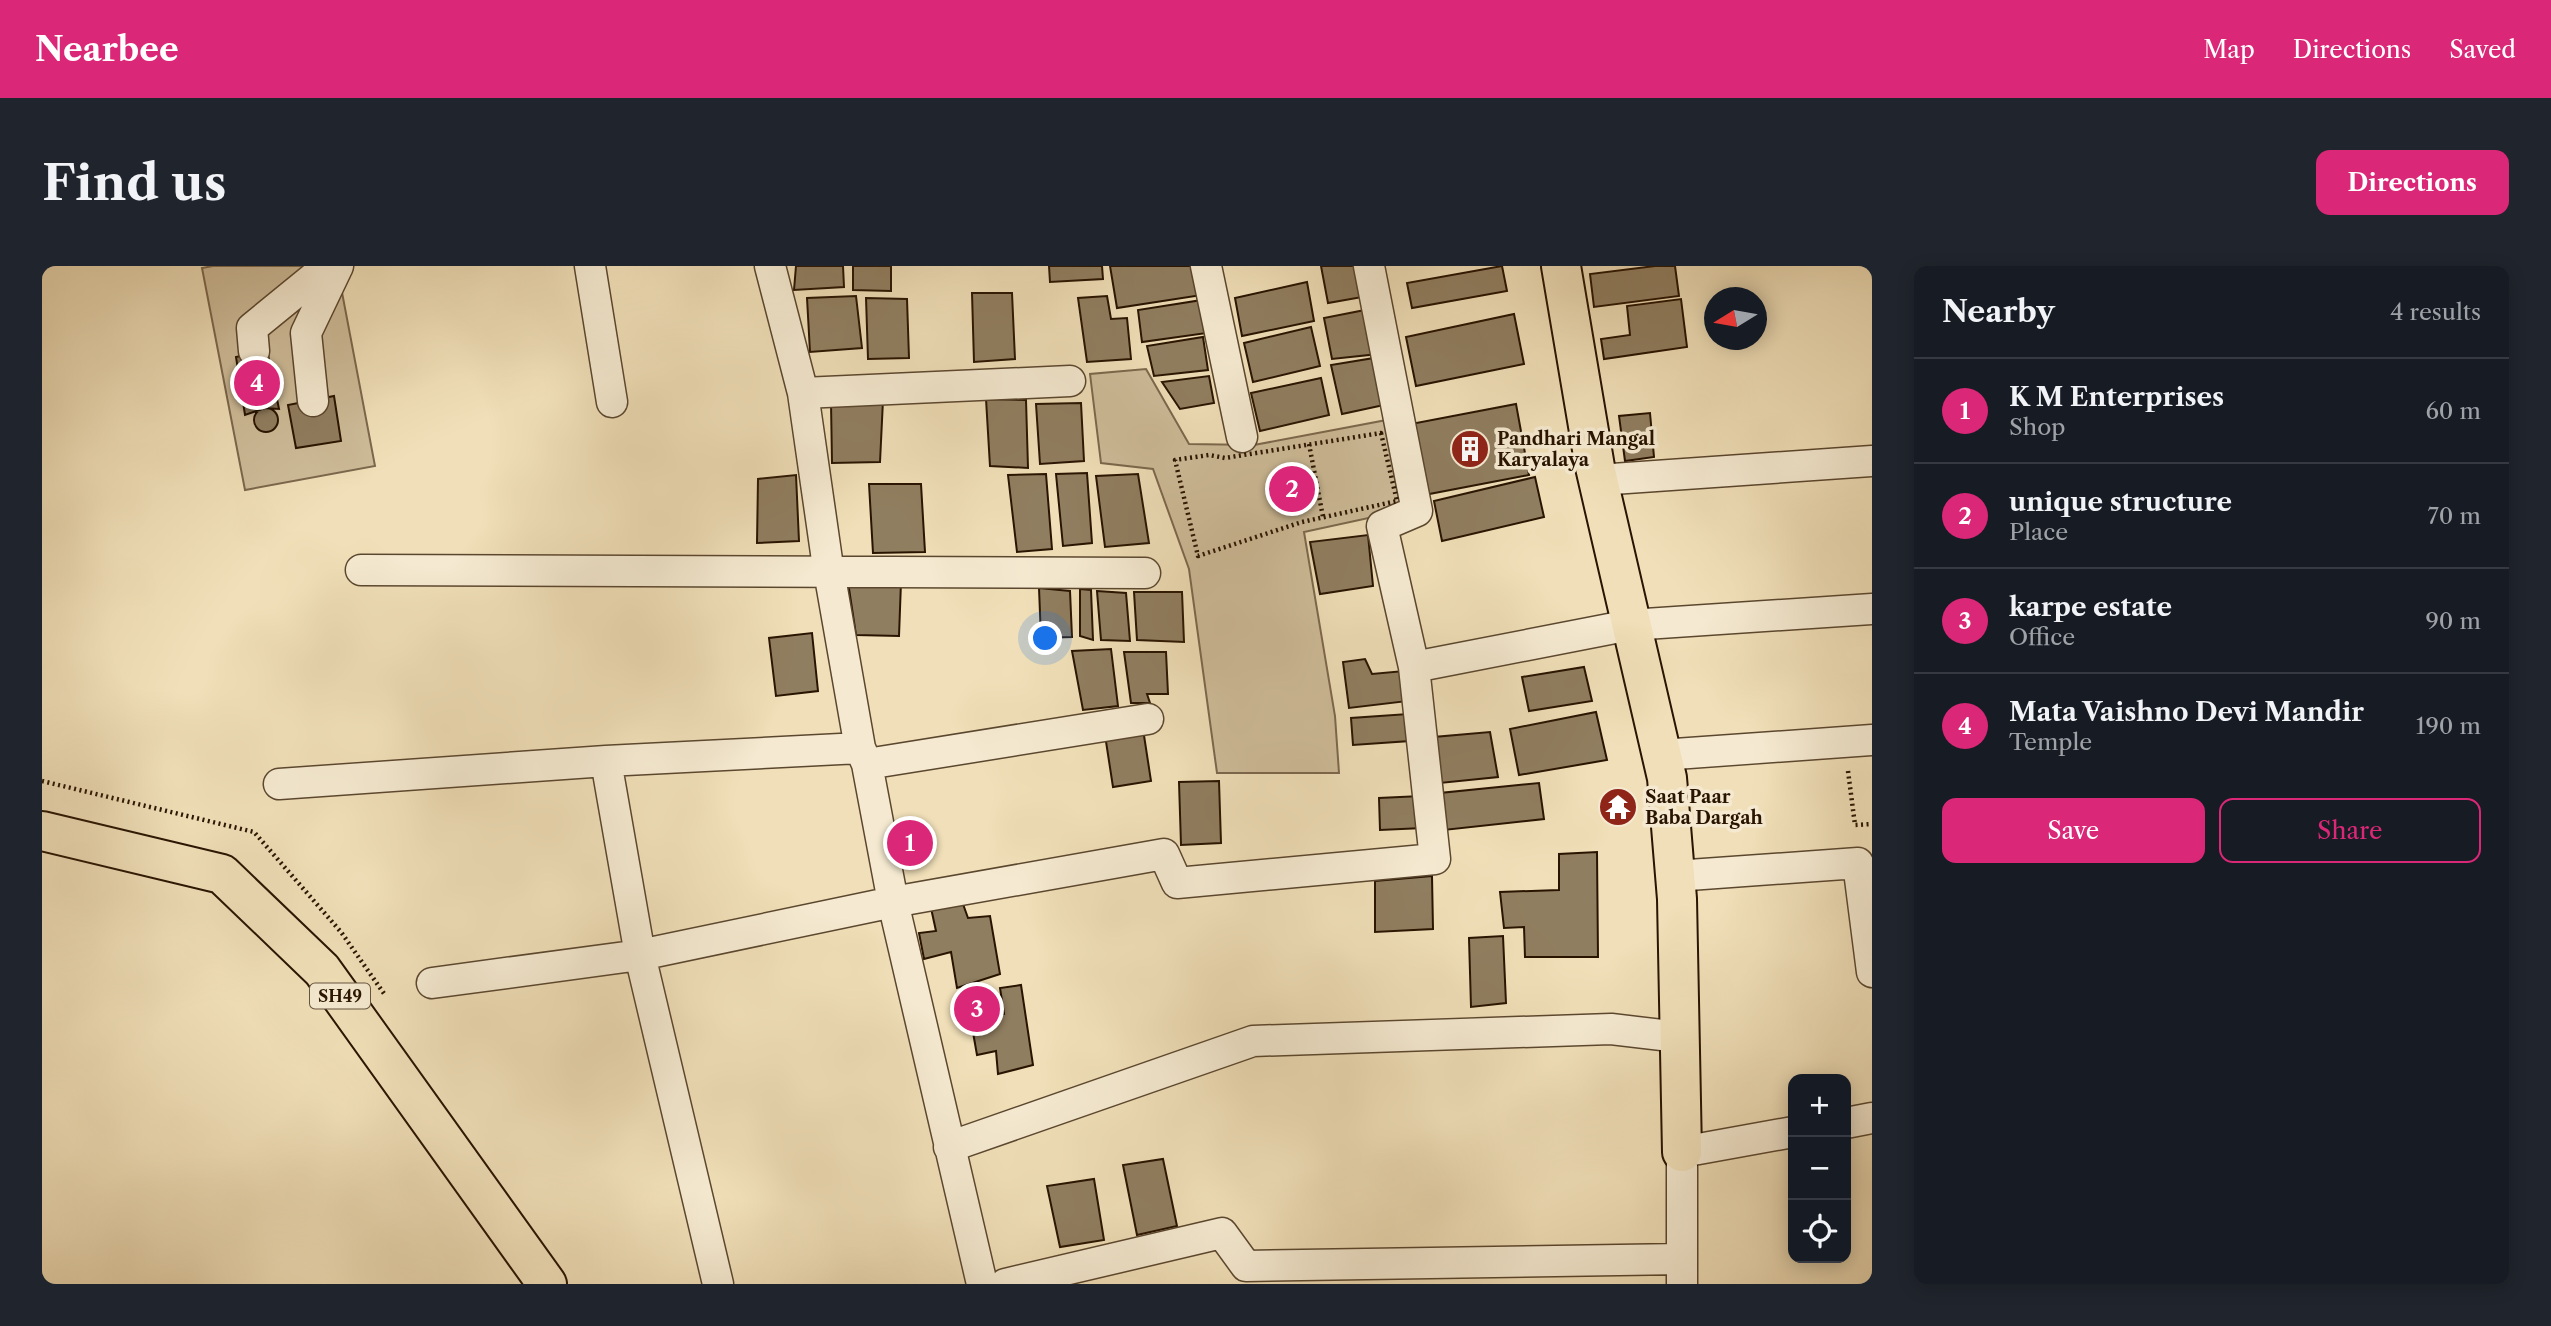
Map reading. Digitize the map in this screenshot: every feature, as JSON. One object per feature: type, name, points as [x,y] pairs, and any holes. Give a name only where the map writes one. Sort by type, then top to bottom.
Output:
[{"type":"main road","points":[[1561,266],[1598,481],[1667,778],[1675,876],[1682,1152]]},
{"type":"main road","name":"SH49","points":[[42,831],[222,874],[322,971],[548,1284]]},
{"type":"street","points":[[254,351],[252,328],[328,266]]},
{"type":"street","points":[[313,401],[306,333],[338,266]]},
{"type":"street","points":[[590,266],[612,402]]},
{"type":"street","points":[[770,266],[803,393],[830,573],[893,902],[982,1284]]},
{"type":"street","points":[[1206,266],[1242,437]]},
{"type":"street","points":[[432,983],[639,955],[893,902],[1164,854],[1177,883],[1435,859],[1414,667],[1382,526],[1417,511],[1369,266]]},
{"type":"street","points":[[803,393],[1070,382]]},
{"type":"street","points":[[1598,481],[1872,461]]},
{"type":"street","points":[[361,570],[1144,573]]},
{"type":"street","points":[[1414,667],[1630,625],[1872,609]]},
{"type":"street","points":[[279,784],[607,761],[864,756],[1148,719]]},
{"type":"street","points":[[1661,755],[1858,741]]},
{"type":"street","points":[[607,761],[639,955],[718,1284]]},
{"type":"street","points":[[1675,876],[1858,863],[1872,972]]},
{"type":"street","points":[[948,1147],[1253,1041],[1611,1029],[1679,1037]]},
{"type":"street","points":[[1851,1122],[1872,1118]]},
{"type":"street","points":[[1005,1284],[1222,1233],[1246,1265],[1682,1271],[1682,1152],[1788,1133]]},
{"type":"path","points":[[1381,433],[1397,501],[1323,517],[1198,556],[1175,460],[1209,455],[1225,457],[1381,433]]},
{"type":"path","points":[[1309,444],[1323,517]]},
{"type":"path","points":[[1858,741],[1855,825],[1872,824]]},
{"type":"shaded area","points":[[337,266],[375,466],[245,490],[202,268]]},
{"type":"shaded area","points":[[1146,369],[1189,444],[1254,445],[1392,419],[1410,509],[1304,532],[1335,716],[1339,773],[1217,773],[1189,569],[1153,469],[1101,463],[1090,374]]},
{"type":"building","points":[[796,266],[843,266],[844,287],[794,290]]},
{"type":"building","points":[[853,266],[891,266],[891,291],[853,290]]},
{"type":"building","points":[[1049,266],[1102,266],[1103,279],[1050,282]]},
{"type":"building","points":[[1110,266],[1198,266],[1202,295],[1117,308]]},
{"type":"building","points":[[1321,266],[1362,266],[1368,296],[1328,303]]},
{"type":"building","points":[[1502,266],[1507,291],[1412,308],[1407,283]]},
{"type":"building","points":[[1675,266],[1679,296],[1594,307],[1590,274]]},
{"type":"building","points":[[1307,282],[1314,321],[1242,336],[1235,298]]},
{"type":"building","points":[[972,293],[1012,293],[1015,359],[974,362]]},
{"type":"building","points":[[856,296],[862,348],[810,352],[807,298]]},
{"type":"building","points":[[1107,296],[1111,319],[1127,318],[1131,359],[1087,362],[1078,298]]},
{"type":"building","points":[[866,298],[907,299],[909,358],[868,359]]},
{"type":"building","points":[[1681,299],[1687,347],[1604,359],[1601,339],[1630,335],[1627,306]]},
{"type":"building","points":[[1202,300],[1207,333],[1142,342],[1138,310]]},
{"type":"building","points":[[1370,309],[1378,354],[1332,359],[1324,318]]},
{"type":"building","points":[[1514,314],[1524,364],[1416,386],[1406,337]]},
{"type":"building","points":[[1311,327],[1320,366],[1253,382],[1244,343]]},
{"type":"building","points":[[1203,337],[1208,370],[1154,376],[1147,346]]},
{"type":"building","points":[[267,350],[279,409],[265,408],[245,415],[236,357]]},
{"type":"building","points":[[1374,358],[1384,405],[1342,414],[1331,365]]},
{"type":"building","points":[[1209,376],[1214,403],[1180,409],[1162,382]]},
{"type":"building","points":[[1321,378],[1329,415],[1260,431],[1251,393]]},
{"type":"building","points":[[334,396],[341,441],[296,448],[288,405]]},
{"type":"building","points":[[986,399],[1026,400],[1028,468],[990,466]]},
{"type":"building","points":[[883,400],[880,462],[832,463],[831,403]]},
{"type":"building","points":[[1081,403],[1084,461],[1040,464],[1036,404]]},
{"type":"building","name":"Pandhari Mangal Karyalaya","points":[[1516,404],[1529,475],[1424,495],[1411,424]]},
{"type":"building","points":[[266,408],[277,415],[278,420],[271,431],[266,432],[255,425],[254,420],[261,409]]},
{"type":"building","points":[[1650,413],[1654,457],[1625,461],[1619,416]]},
{"type":"building","points":[[1087,473],[1092,543],[1063,546],[1056,474]]},
{"type":"building","points":[[1046,474],[1052,549],[1017,552],[1008,475]]},
{"type":"building","points":[[1138,474],[1149,543],[1105,547],[1096,476]]},
{"type":"building","points":[[796,475],[799,541],[757,543],[758,479]]},
{"type":"building","points":[[1535,477],[1544,517],[1442,541],[1434,501]]},
{"type":"building","points":[[869,484],[921,484],[925,552],[873,553]]},
{"type":"building","points":[[1368,535],[1373,586],[1320,594],[1310,542]]},
{"type":"building","points":[[848,582],[901,582],[899,636],[856,635]]},
{"type":"building","points":[[1039,588],[1070,591],[1072,637],[1041,638]]},
{"type":"building","points":[[1080,589],[1091,590],[1093,640],[1080,636]]},
{"type":"building","points":[[1097,591],[1126,593],[1130,641],[1101,640]]},
{"type":"building","points":[[1134,592],[1182,592],[1184,642],[1137,640]]},
{"type":"building","points":[[812,633],[818,691],[776,696],[769,638]]},
{"type":"building","points":[[1111,649],[1118,706],[1083,710],[1072,651]]},
{"type":"building","points":[[1124,652],[1166,652],[1168,694],[1147,694],[1150,703],[1131,703]]},
{"type":"building","points":[[1365,659],[1372,674],[1404,671],[1408,701],[1349,708],[1343,662]]},
{"type":"building","points":[[1584,667],[1592,701],[1529,711],[1522,677]]},
{"type":"building","points":[[1596,712],[1607,760],[1519,775],[1510,729]]},
{"type":"building","points":[[1408,714],[1410,741],[1353,745],[1351,718]]},
{"type":"building","points":[[1143,729],[1151,781],[1113,787],[1105,735]]},
{"type":"building","points":[[1490,732],[1498,777],[1440,783],[1434,737]]},
{"type":"building","points":[[1219,781],[1221,843],[1181,845],[1179,782]]},
{"type":"building","points":[[1539,783],[1544,819],[1444,830],[1440,793]]},
{"type":"building","points":[[1421,796],[1423,828],[1380,830],[1379,798]]},
{"type":"building","points":[[1597,852],[1598,957],[1525,957],[1524,927],[1504,928],[1500,892],[1559,890],[1559,854]]},
{"type":"building","points":[[1432,876],[1433,929],[1375,932],[1375,881]]},
{"type":"building","points":[[963,904],[968,918],[990,916],[1000,974],[957,988],[951,952],[924,959],[919,933],[936,931],[931,908]]},
{"type":"building","points":[[1503,936],[1506,1003],[1471,1007],[1469,938]]},
{"type":"building","points":[[1021,985],[1033,1065],[998,1074],[996,1051],[977,1055],[971,1021],[1004,1014],[1000,988]]},
{"type":"building","points":[[1163,1159],[1177,1226],[1137,1235],[1123,1165]]},
{"type":"building","points":[[1094,1179],[1104,1240],[1060,1247],[1047,1186]]},
{"type":"place","name":"Mata Vaishno Devi Mandir","points":[[257,383]]},
{"type":"place","name":"Pandhari Mangal Karyalaya","points":[[1470,449]]},
{"type":"place","name":"unique structure","points":[[1292,489]]},
{"type":"place","name":"Saat Paar Baba Dargah","points":[[1618,807]]},
{"type":"place","name":"K M Enterprises","points":[[910,843]]},
{"type":"place","name":"karpe estate","points":[[977,1009]]}]
